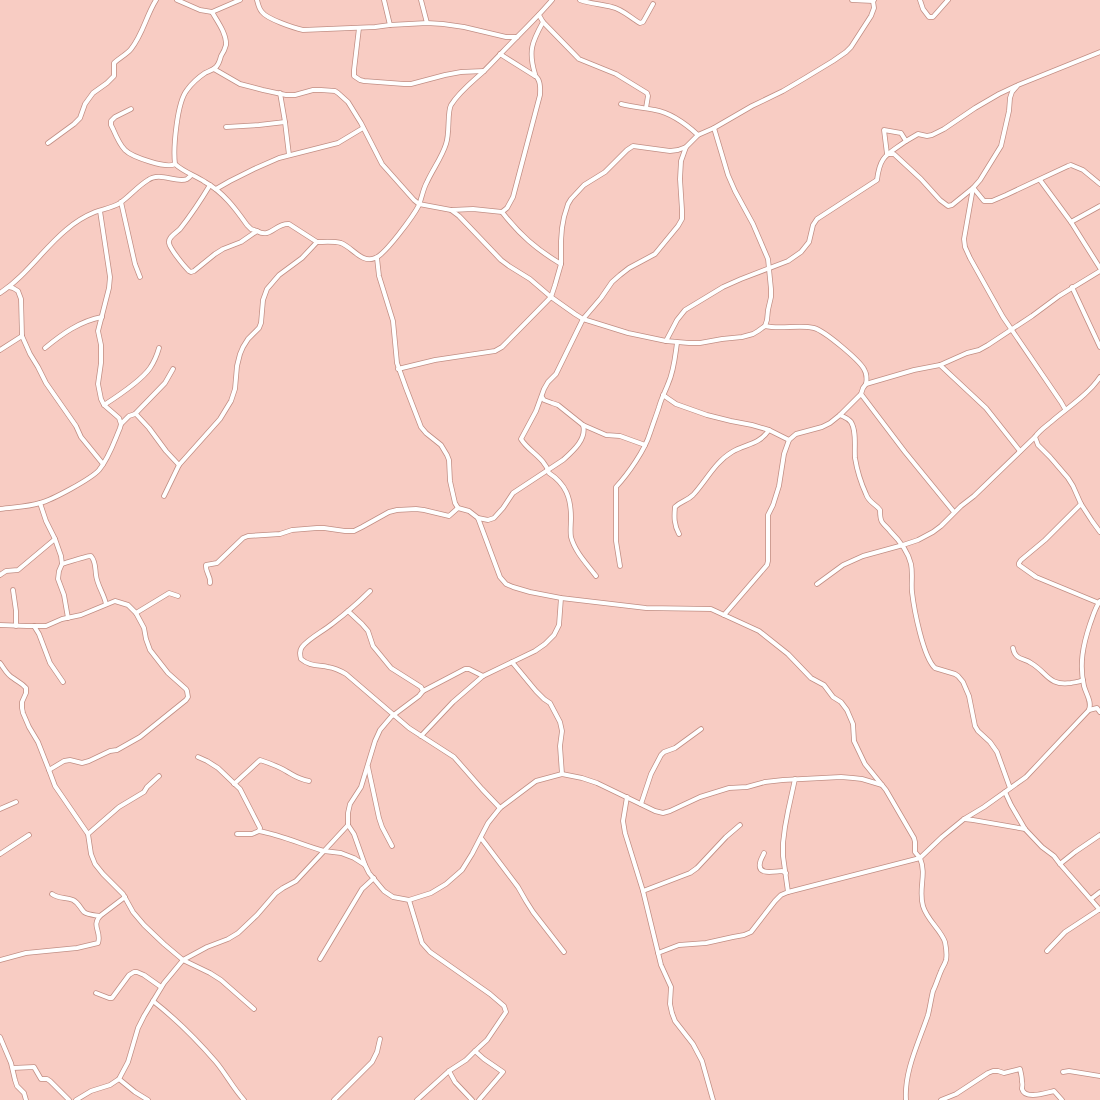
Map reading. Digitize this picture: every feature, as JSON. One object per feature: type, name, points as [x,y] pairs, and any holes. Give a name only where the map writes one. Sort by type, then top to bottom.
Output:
[{"type":"street","points":[[48,142],[80,118],[85,104],[93,93],[112,78],[114,63],[133,47],[142,32],[151,7],[156,0]]},
{"type":"street","points":[[177,0],[205,12],[212,12],[240,0]]},
{"type":"street","points":[[257,0],[261,11],[273,20],[303,30],[427,23],[464,27],[506,37],[517,37]]},
{"type":"street","points":[[384,0],[390,25]]},
{"type":"street","points":[[421,0],[427,23]]},
{"type":"street","points":[[212,12],[226,38],[224,50],[218,65],[193,83],[186,91],[181,103],[174,150],[175,164],[184,172],[210,185],[228,199],[251,229],[262,234],[267,234],[282,225],[289,224],[317,242],[338,242],[346,245],[360,256],[369,259],[377,258],[383,253],[415,212],[426,183],[446,143],[450,108],[458,96],[539,15],[552,0]]},
{"type":"street","points":[[580,0],[589,4],[613,7],[640,23],[643,22],[653,4]]},
{"type":"street","points":[[398,369],[435,360],[495,351],[502,346],[551,297],[561,264],[561,241],[564,217],[570,199],[581,188],[605,172],[633,146],[670,151],[686,147],[698,135],[789,88],[846,52],[851,47],[871,16],[874,8],[873,0],[852,0]]},
{"type":"street","points":[[920,0],[923,9],[929,17],[932,17],[948,0]]},
{"type":"street","points":[[539,15],[543,22],[579,59],[616,74],[647,93],[646,108]]},
{"type":"street","points":[[535,76],[532,50],[534,38],[543,22]]},
{"type":"street","points":[[358,28],[354,76],[360,80],[370,82],[412,84],[461,72],[484,71]]},
{"type":"street","points":[[666,341],[676,320],[686,310],[724,287],[788,261],[801,252],[809,242],[813,225],[817,219],[877,180],[879,164],[882,159],[906,141],[918,134],[927,136],[944,129],[999,94],[1100,52]]},
{"type":"street","points":[[500,54],[535,76],[540,85],[540,94],[530,138],[518,175],[513,197],[507,208],[502,212]]},
{"type":"street","points":[[214,69],[240,84],[280,93],[295,95],[317,90],[335,91],[348,102],[382,164],[419,204],[450,210],[473,209],[502,212],[523,237],[561,264]]},
{"type":"street","points":[[888,154],[894,154],[921,179],[940,200],[948,206],[952,204],[973,188],[980,180],[1001,146],[1009,111],[1010,98],[1012,92],[1018,85]]},
{"type":"street","points":[[280,93],[289,155]]},
{"type":"street","points":[[621,104],[646,108],[667,114],[678,119],[698,135]]},
{"type":"street","points":[[132,109],[115,117],[111,121],[111,125],[124,150],[133,155],[156,163],[168,166],[175,164]]},
{"type":"street","points":[[226,127],[285,122]]},
{"type":"street","points":[[216,189],[279,158],[338,143],[363,128]]},
{"type":"street","points":[[450,210],[459,216],[501,260],[530,279],[551,297],[583,319],[628,333],[677,343],[700,343],[753,334],[765,326],[767,320],[771,297],[768,259],[753,224],[728,175],[714,128]]},
{"type":"street","points":[[888,154],[884,130],[901,133],[906,141]]},
{"type":"street","points":[[596,576],[578,552],[571,536],[571,512],[566,489],[559,480],[549,473],[549,470],[536,454],[521,439],[536,411],[544,389],[558,370],[583,319],[601,298],[612,282],[629,268],[656,254],[682,219],[680,173],[681,161],[686,147]]},
{"type":"street","points":[[973,188],[984,201],[987,202],[1070,166],[1083,170],[1100,184]]},
{"type":"street","points":[[0,292],[8,287],[65,231],[85,217],[121,202],[153,177],[182,180],[187,179],[191,175]]},
{"type":"street","points":[[1040,180],[1071,222],[1100,268]]},
{"type":"street","points":[[210,185],[169,241],[169,245],[189,271],[194,271],[215,254],[241,242],[257,231]]},
{"type":"street","points":[[973,188],[964,232],[965,247],[1002,317],[1065,409]]},
{"type":"street","points":[[121,202],[135,264],[140,276]]},
{"type":"street","points":[[1071,222],[1100,206]]},
{"type":"street","points":[[100,211],[110,282],[98,331],[101,354],[98,384],[101,399],[104,405],[119,418],[121,424]]},
{"type":"street","points":[[164,496],[179,465],[220,419],[231,401],[235,389],[237,366],[240,354],[248,339],[262,323],[263,300],[267,289],[279,275],[302,258],[317,242]]},
{"type":"street","points":[[377,258],[379,276],[393,321],[396,363],[421,427],[426,434],[441,445],[447,455],[453,498],[458,508],[469,511],[478,518],[488,520],[494,518],[513,493],[563,460],[580,442],[583,436],[583,424]]},
{"type":"street","points":[[866,384],[914,370],[940,365],[966,353],[979,350],[1012,330],[1072,287],[1100,271]]},
{"type":"street","points":[[8,287],[14,288],[18,291],[21,299],[22,336],[30,354],[46,383],[76,426],[81,437],[103,464]]},
{"type":"street","points":[[1072,287],[1100,347]]},
{"type":"street","points":[[45,348],[74,327],[84,322],[102,317]]},
{"type":"street","points":[[724,615],[767,565],[768,515],[779,486],[784,454],[789,440],[796,434],[830,424],[861,394],[867,378],[861,365],[828,335],[819,330],[807,327],[780,328],[765,326]]},
{"type":"street","points":[[0,350],[22,336]]},
{"type":"street","points":[[620,566],[616,541],[616,487],[626,477],[650,434],[673,368],[677,343]]},
{"type":"street","points":[[104,405],[117,397],[147,372],[151,367],[159,348]]},
{"type":"street","points":[[940,365],[986,408],[1020,452]]},
{"type":"street","points":[[0,509],[40,503],[95,475],[103,464],[117,436],[121,424],[129,416],[135,414],[165,383],[173,369]]},
{"type":"street","points":[[817,584],[843,565],[863,556],[889,550],[918,540],[934,532],[954,512],[974,496],[1038,433],[1065,409],[1084,395],[1100,377]]},
{"type":"street","points":[[861,394],[905,452],[954,512]]},
{"type":"street","points":[[663,395],[676,404],[731,422],[752,425],[768,430],[789,440]]},
{"type":"street","points":[[542,397],[544,400],[558,406],[583,424],[606,435],[620,436],[645,445]]},
{"type":"street","points":[[135,414],[149,428],[166,451],[179,465]]},
{"type":"street","points":[[840,415],[849,419],[854,429],[855,459],[863,487],[868,498],[871,503],[880,510],[881,521],[903,545],[911,563],[914,610],[923,645],[932,665],[935,668],[955,674],[963,682],[975,726],[997,752],[1010,788]]},
{"type":"street","points":[[679,534],[674,517],[675,507],[681,501],[688,500],[714,468],[727,456],[732,452],[758,441],[768,430]]},
{"type":"street","points":[[1035,437],[1038,445],[1068,478],[1081,504],[1100,532]]},
{"type":"street","points":[[40,503],[46,522],[55,539],[61,556],[62,564],[58,579],[64,595],[68,618]]},
{"type":"street","points":[[1081,504],[1045,540],[1021,560],[1019,565],[1036,577],[1099,602],[1087,634],[1081,664],[1084,686],[1090,703],[1089,710]]},
{"type":"street","points":[[210,583],[206,565],[217,563],[243,538],[248,536],[280,534],[292,530],[317,528],[354,531],[389,512],[397,510],[420,509],[449,516],[458,508]]},
{"type":"street","points":[[478,518],[500,577],[506,584],[530,592],[561,598],[646,608],[711,609],[759,631],[788,654],[811,678],[824,685],[833,697],[841,702],[847,710],[853,724],[854,741],[865,764],[890,796],[916,842],[914,852],[920,858],[922,864],[923,879],[921,889],[923,905],[926,914],[945,942],[946,962],[940,972],[911,1065],[907,1080],[906,1100]]},
{"type":"street","points":[[0,575],[6,572],[18,570],[55,539]]},
{"type":"street","points":[[62,564],[78,560],[86,556],[91,556],[94,561],[98,582],[106,604]]},
{"type":"street","points":[[13,590],[16,626]]},
{"type":"street","points":[[370,591],[302,648],[300,654],[301,659],[307,664],[329,667],[341,671],[394,714],[404,724],[454,757],[500,808]]},
{"type":"street","points":[[136,613],[169,593],[178,596]]},
{"type":"street","points":[[421,736],[453,702],[483,676],[545,644],[554,635],[559,625],[561,598]]},
{"type":"street","points":[[0,625],[46,626],[62,619],[81,615],[115,601],[128,605],[136,613],[144,628],[149,647],[168,673],[187,691],[188,696],[186,700],[140,737],[117,750],[110,751],[89,761],[64,761],[50,770]]},
{"type":"street","points":[[348,611],[368,631],[374,646],[391,668],[421,687],[423,691]]},
{"type":"street","points":[[34,626],[39,634],[50,663],[63,682]]},
{"type":"street","points":[[1014,648],[1015,654],[1018,657],[1022,660],[1030,662],[1054,682],[1065,684],[1083,680]]},
{"type":"street","points":[[512,662],[536,691],[550,703],[560,722],[562,732],[560,746],[562,774]]},
{"type":"street","points":[[0,663],[12,678],[20,681],[26,688],[26,693],[22,702],[23,713],[38,742],[55,786],[88,834],[91,854],[103,874],[123,894],[133,912],[144,925],[183,960],[221,980],[254,1009]]},
{"type":"street","points":[[483,676],[465,669],[423,691],[419,696],[386,721],[378,734],[361,787],[350,804],[348,825],[354,834],[369,873],[384,891],[393,897],[410,900],[431,894],[462,870],[488,823],[500,808],[536,781],[562,774],[597,783],[663,813],[700,797],[729,788],[765,782],[841,777],[862,779],[882,785]]},
{"type":"street","points":[[658,953],[679,945],[706,943],[744,935],[751,932],[775,900],[788,892],[920,858],[942,837],[964,820],[1026,777],[1089,710],[1097,708],[1100,712]]},
{"type":"street","points":[[641,804],[650,778],[661,755],[664,752],[675,748],[702,728]]},
{"type":"street","points":[[198,757],[218,768],[240,789],[260,828],[259,832]]},
{"type":"street","points":[[234,784],[260,760],[272,764],[300,780],[309,781]]},
{"type":"street","points":[[368,767],[379,818],[392,846]]},
{"type":"street","points":[[88,834],[119,807],[144,792],[147,787],[159,776]]},
{"type":"street","points":[[788,892],[783,856],[785,827],[795,779]]},
{"type":"street","points":[[1005,792],[1025,829],[1042,847],[1054,856],[1100,910],[1065,932],[1047,951]]},
{"type":"street","points":[[627,797],[623,821],[625,833],[643,891],[662,969],[670,986],[670,1004],[672,1013],[675,1021],[693,1044],[702,1061],[713,1100]]},
{"type":"street","points":[[0,809],[16,802]]},
{"type":"street","points":[[964,820],[973,820],[1025,829]]},
{"type":"street","points":[[76,1100],[91,1091],[110,1085],[119,1079],[128,1062],[140,1023],[161,987],[183,960],[208,946],[238,933],[276,894],[283,888],[296,881],[348,825]]},
{"type":"street","points":[[643,891],[690,873],[697,868],[740,825]]},
{"type":"street","points":[[237,834],[252,834],[259,832],[269,833],[324,851],[341,853],[354,858],[365,865]]},
{"type":"street","points":[[0,854],[29,835]]},
{"type":"street","points":[[1060,864],[1100,835]]},
{"type":"street","points":[[481,838],[518,887],[533,912],[564,952]]},
{"type":"street","points":[[764,853],[759,864],[763,871],[771,872],[782,870],[786,873]]},
{"type":"street","points":[[320,959],[362,889],[374,878]]},
{"type":"street","points":[[1091,899],[1100,892]]},
{"type":"street","points":[[52,894],[57,898],[72,900],[76,902],[85,912],[100,916]]},
{"type":"street","points":[[0,960],[26,953],[77,948],[98,944],[99,938],[95,925],[96,920],[125,897]]},
{"type":"street","points":[[410,900],[422,943],[430,952],[474,982],[504,1006],[506,1012],[486,1040],[466,1060],[449,1071],[417,1100]]},
{"type":"street","points":[[96,993],[112,998],[128,975],[134,972],[144,975],[161,987]]},
{"type":"street","points":[[153,1000],[201,1046],[227,1076],[244,1100]]},
{"type":"street","points":[[0,1037],[13,1068],[17,1086],[24,1093],[26,1100]]},
{"type":"street","points":[[334,1100],[372,1062],[377,1052],[380,1039]]},
{"type":"street","points":[[0,1047],[5,1047]]},
{"type":"street","points":[[475,1051],[503,1072],[480,1100]]},
{"type":"street","points":[[13,1068],[34,1067],[41,1079],[47,1079],[50,1081],[69,1100]]},
{"type":"street","points":[[940,1100],[956,1094],[993,1070],[1004,1073],[1020,1069],[1023,1091],[1027,1095],[1033,1097],[1054,1091],[1062,1100]]},
{"type":"street","points":[[449,1071],[455,1082],[472,1100]]},
{"type":"street","points":[[1063,1072],[1069,1071],[1100,1076]]},
{"type":"street","points":[[119,1079],[148,1100]]}]
